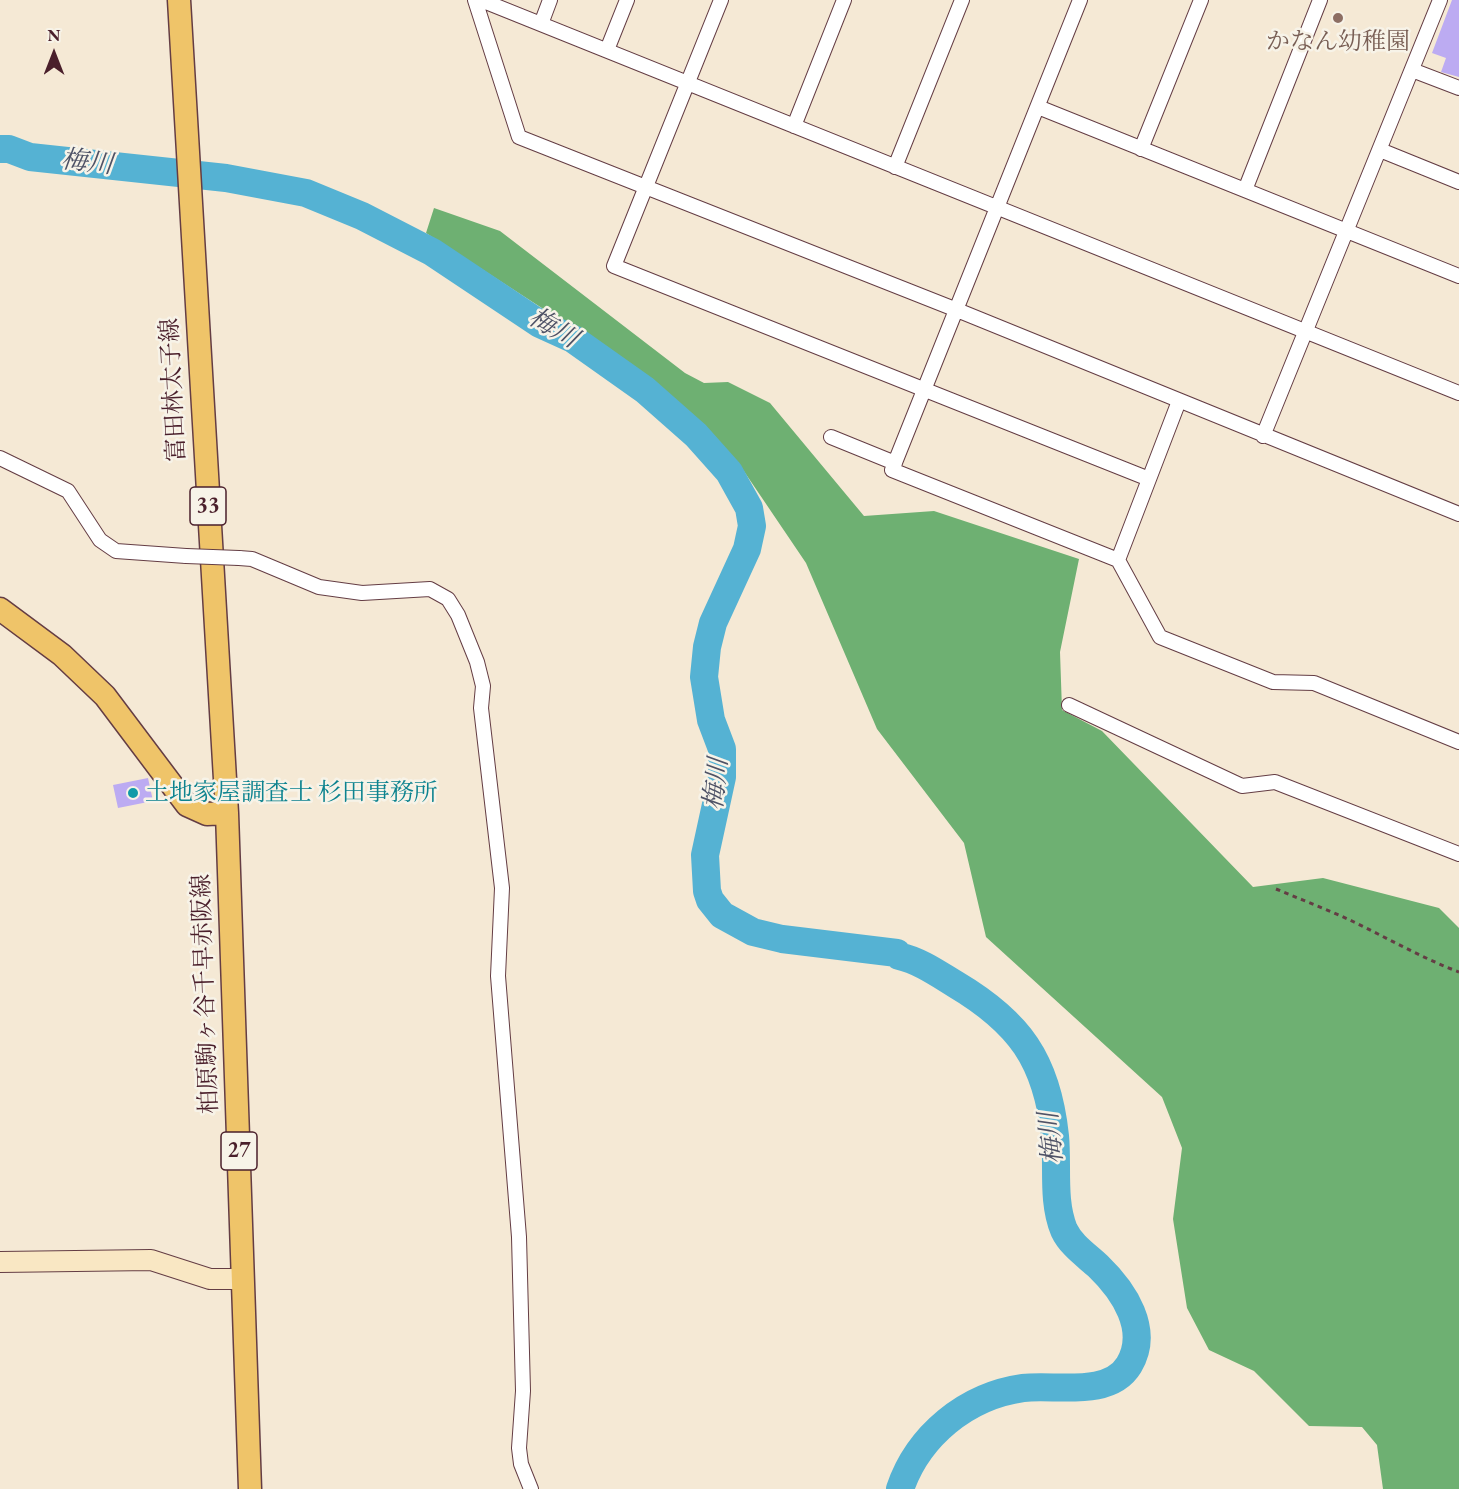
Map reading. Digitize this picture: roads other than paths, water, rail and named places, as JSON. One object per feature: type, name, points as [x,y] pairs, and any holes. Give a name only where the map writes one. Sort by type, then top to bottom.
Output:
[{"type":"main road","name":"富田林太子線","points":[[179,0],[227,813]]},
{"type":"main road","points":[[0,609],[62,654],[105,696],[187,805],[207,814],[227,813]]},
{"type":"main road","name":"柏原駒ヶ谷千早赤阪線","points":[[227,813],[250,1489]]},
{"type":"street","points":[[475,0],[519,137],[957,310],[1459,514]]},
{"type":"street","points":[[482,0],[1459,393]]},
{"type":"street","points":[[541,24],[550,0]]},
{"type":"street","points":[[607,50],[627,0]]},
{"type":"street","points":[[721,0],[644,186],[614,266],[1149,479]]},
{"type":"street","points":[[794,126],[844,0]]},
{"type":"street","points":[[895,166],[962,0]]},
{"type":"street","points":[[1080,0],[892,470],[1118,560],[1161,637],[1273,682],[1314,683],[1459,742]]},
{"type":"street","points":[[1141,149],[1201,0]]},
{"type":"street","points":[[1245,190],[1320,0]]},
{"type":"street","points":[[1263,436],[1440,0]]},
{"type":"street","points":[[1412,70],[1459,88]]},
{"type":"street","points":[[1038,107],[1459,276]]},
{"type":"street","points":[[1380,150],[1459,182]]},
{"type":"street","points":[[1118,560],[1179,401]]},
{"type":"street","points":[[831,437],[895,463]]},
{"type":"street","points":[[0,458],[68,491],[100,540],[116,551],[252,559],[319,587],[362,593],[430,589],[448,599],[458,615],[477,662],[483,686],[482,708],[502,888],[498,976],[519,1237],[523,1390],[519,1448],[520,1464],[531,1489]]},
{"type":"street","points":[[1069,705],[1242,786],[1275,782],[1459,854]]},
{"type":"street","points":[[0,1262],[151,1260],[210,1279],[242,1279]]},
{"type":"waterway","name":"梅川","points":[[0,149],[9,149],[30,157],[226,178],[306,193],[362,216],[432,252],[540,324],[573,339],[645,390],[696,435],[729,472],[749,508],[752,526],[747,549],[713,623],[707,647],[704,677],[711,720],[722,749],[722,777],[705,855],[707,891],[710,900],[722,915],[753,932],[782,939],[897,953],[899,956],[928,968],[977,998],[1013,1029],[1037,1065],[1051,1109],[1055,1136],[1058,1207],[1064,1230],[1075,1245],[1117,1287],[1125,1299],[1135,1325],[1137,1338],[1135,1352],[1129,1365],[1120,1375],[1095,1386],[1036,1387],[1002,1392],[964,1409],[932,1436],[919,1452],[900,1489]]},
{"type":"place","name":"かなん幼稚園","points":[[1338,18]]},
{"type":"place","name":"土地家屋調査士 杉田事務所","points":[[133,793]]}]
